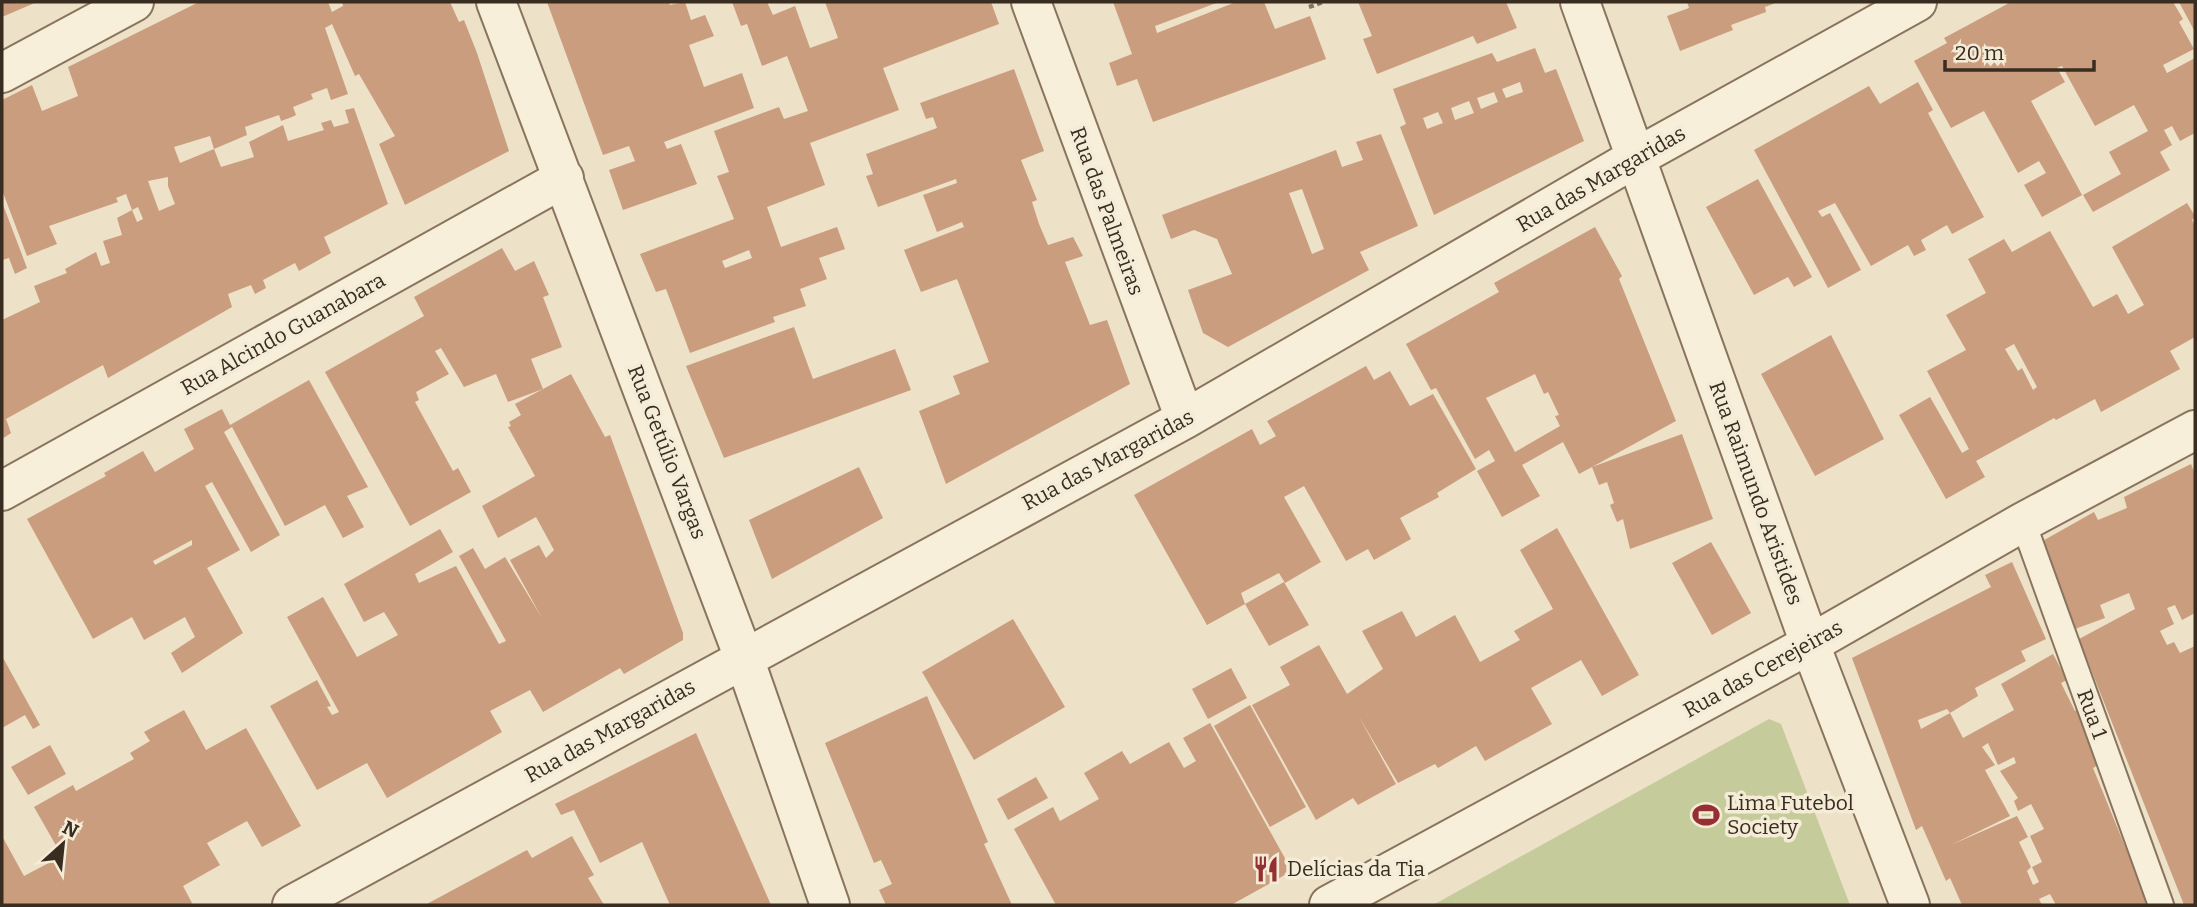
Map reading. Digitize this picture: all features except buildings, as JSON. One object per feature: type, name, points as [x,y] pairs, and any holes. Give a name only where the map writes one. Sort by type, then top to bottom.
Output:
[{"type":"street","points":[[2,73],[134,2]]},
{"type":"street","name":"Rua Getúlio Vargas","points":[[496,2],[744,658],[830,905]]},
{"type":"street","name":"Rua das Palmeiras","points":[[1031,2],[1185,419]]},
{"type":"street","name":"Rua Raimundo Aristides","points":[[1580,2],[1810,644],[1910,905]]},
{"type":"street","name":"Rua das Margaridas","points":[[292,905],[1185,419],[1636,157],[1917,2]]},
{"type":"street","name":"Rua Alcindo Guanabara","points":[[2,491],[564,178]]},
{"type":"street","name":"Rua das Cerejeiras","points":[[1329,905],[1810,644],[2023,522],[2195,430]]},
{"type":"lane","name":"Rua 1","points":[[2023,522],[2161,905]]},
{"type":"path","points":[[1309,7],[1323,2]]},
{"type":"green space","name":"Lima Futebol Society","points":[[1769,719],[1781,724],[1850,905],[1433,905]]},
{"type":"place","name":"Lima Futebol Society","points":[[1706,815]]},
{"type":"place","name":"Delícias da Tia","points":[[1266,869]]}]
